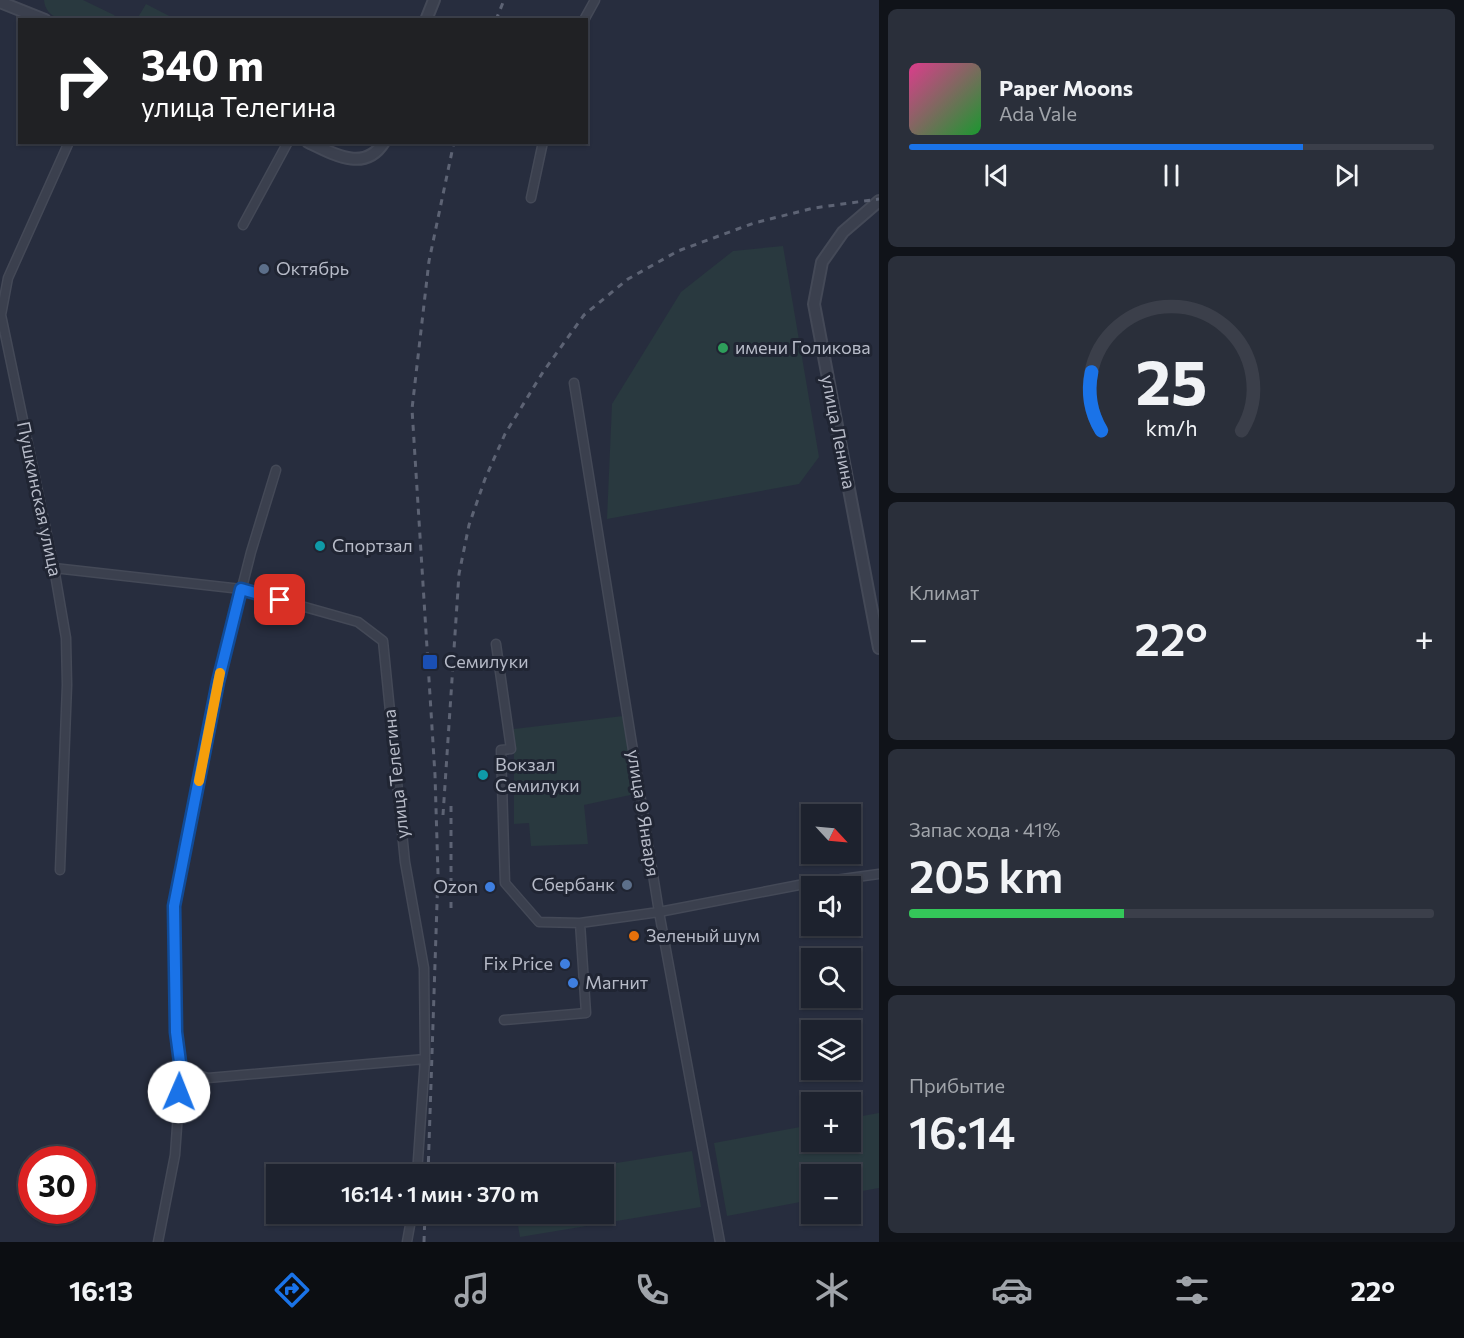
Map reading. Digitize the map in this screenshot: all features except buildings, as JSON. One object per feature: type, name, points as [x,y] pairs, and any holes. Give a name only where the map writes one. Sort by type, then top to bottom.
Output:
[{"type":"street","points":[[427,18],[434,0]]},
{"type":"street","points":[[585,18],[595,0]]},
{"type":"street","points":[[0,2],[40,18]]},
{"type":"street","name":"Пушкинская улица","points":[[60,870],[67,685],[66,638],[54,568],[1,315],[8,278],[68,144]]},
{"type":"street","points":[[243,225],[287,144]]},
{"type":"street","points":[[312,144],[340,157],[356,160],[379,151],[383,144]]},
{"type":"street","points":[[531,198],[543,144]]},
{"type":"street","name":"улица Ленина","points":[[879,201],[843,232],[822,262],[814,304],[879,648]]},
{"type":"street","name":"улица 9 Января","points":[[574,383],[659,912],[720,1242]]},
{"type":"street","points":[[158,1242],[175,1155],[181,1070],[176,1032],[174,906],[218,682],[241,589],[276,470]]},
{"type":"street","name":"улица Телегина","points":[[54,568],[241,589],[358,622],[382,641],[405,862],[424,968],[425,1059],[418,1164]]},
{"type":"street","points":[[496,644],[511,749],[501,750],[505,883],[539,922],[580,923],[659,912],[799,885],[879,874]]},
{"type":"street","points":[[504,1020],[586,1013],[580,923]]},
{"type":"street","points":[[181,1070],[208,1078],[425,1059]]},
{"type":"street","points":[[408,1242],[411,1224]]},
{"type":"shaded area","points":[[44,0],[83,0],[116,18],[57,18],[48,12]]},
{"type":"shaded area","points":[[146,4],[173,18],[138,18]]},
{"type":"shaded area","name":"имени Голикова","points":[[783,246],[819,457],[799,484],[607,519],[612,404],[681,292],[733,251]]},
{"type":"shaded area","points":[[623,716],[635,794],[584,805],[588,844],[531,846],[529,823],[514,824],[514,729]]},
{"type":"shaded area","points":[[879,1113],[879,1188],[861,1191],[861,1164],[801,1164],[801,1202],[727,1216],[714,1143],[801,1127],[801,1152],[861,1152],[861,1116]]},
{"type":"shaded area","points":[[692,1151],[701,1207],[614,1221],[614,1164],[610,1164]]},
{"type":"shaded area","points":[[518,1224],[598,1224],[520,1237]]},
{"type":"railway","points":[[497,18],[504,0]]},
{"type":"railway","points":[[428,1164],[438,874],[435,775],[412,409],[429,261],[454,144]]},
{"type":"railway","points":[[443,815],[459,574],[469,525],[485,479],[505,434],[543,372],[584,315],[628,279],[678,251],[754,223],[814,208],[879,199]]},
{"type":"railway","points":[[451,801],[451,908]]},
{"type":"railway","points":[[424,1242],[425,1224]]},
{"type":"slow traffic","points":[[199,781],[220,673]]},
{"type":"place","name":"Октябрь","points":[[264,269]]},
{"type":"place","name":"имени Голикова","points":[[723,348]]},
{"type":"place","name":"Спортзал","points":[[320,546]]},
{"type":"place","name":"Семилуки","points":[[430,662]]},
{"type":"place","name":"Вокзал Семилуки","points":[[483,775]]},
{"type":"place","name":"Сбербанк","points":[[627,885]]},
{"type":"place","name":"Ozon","points":[[490,887]]},
{"type":"place","name":"Зеленый шум","points":[[634,936]]},
{"type":"place","name":"Fix Price","points":[[565,964]]},
{"type":"place","name":"Магнит","points":[[573,983]]},
{"type":"route","points":[[179,1092],[181,1070],[176,1032],[174,906],[218,682],[241,589],[280,600]]}]
